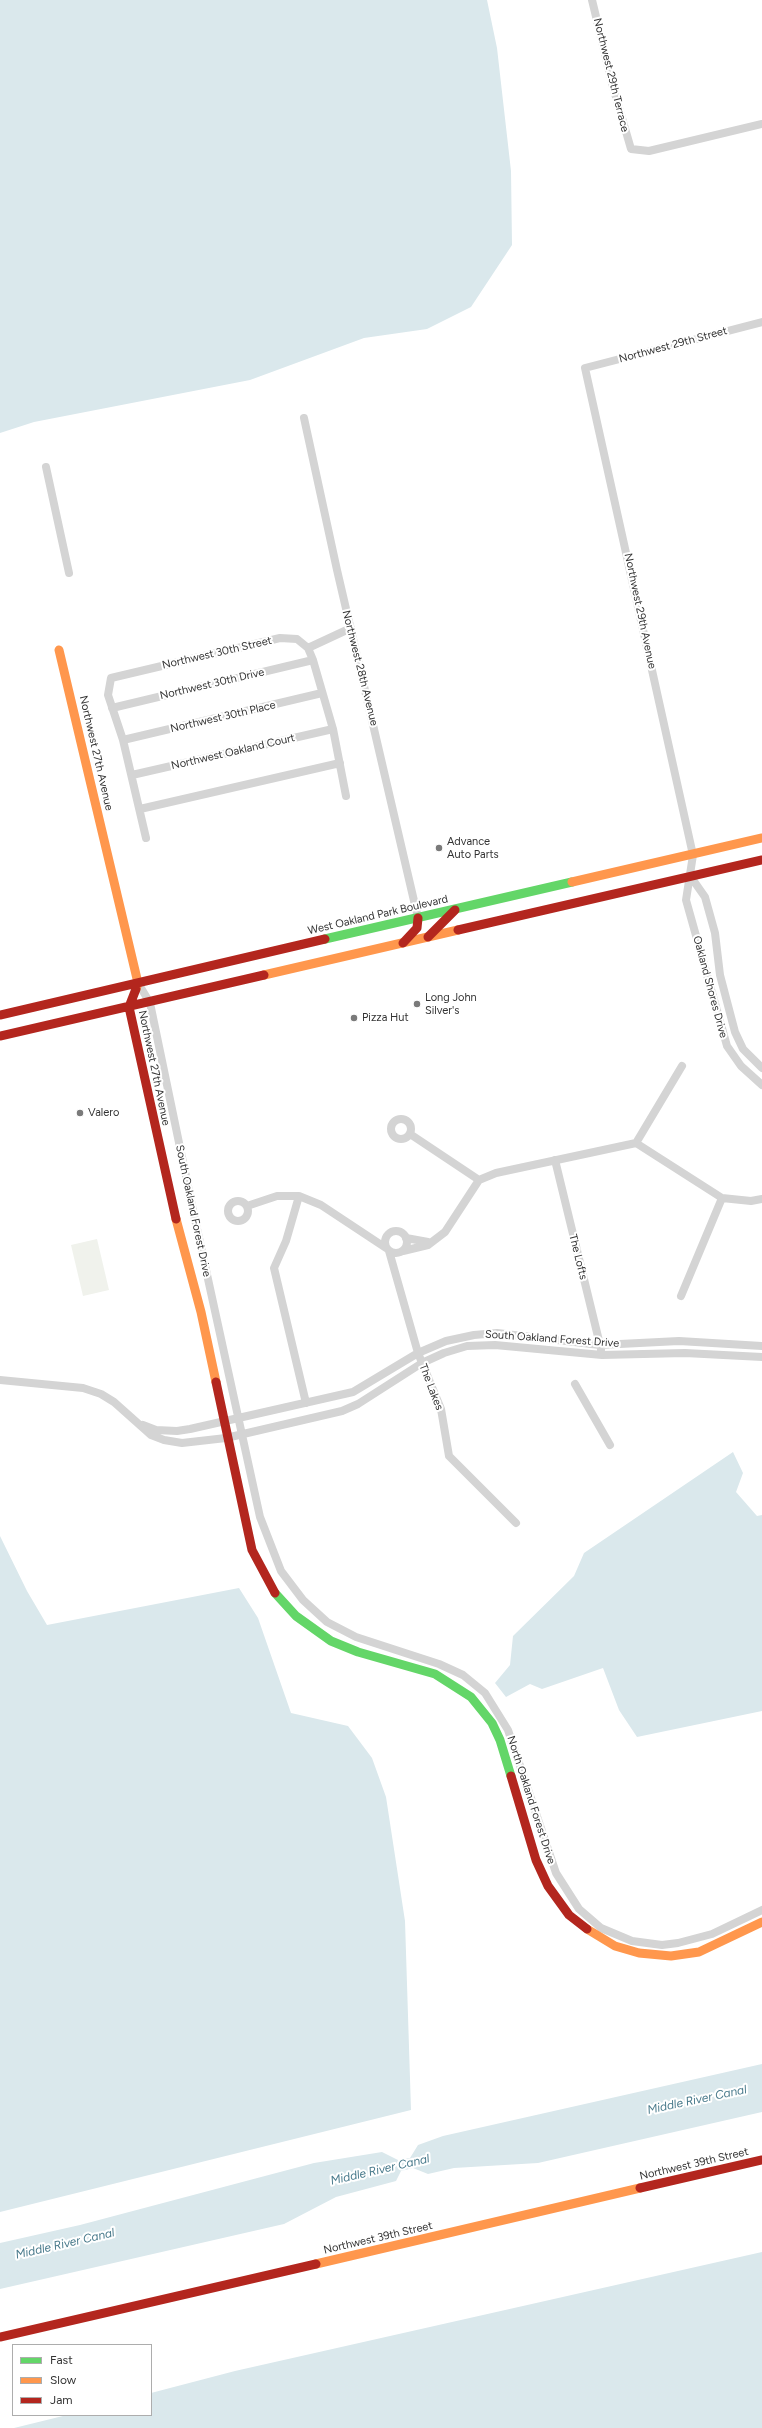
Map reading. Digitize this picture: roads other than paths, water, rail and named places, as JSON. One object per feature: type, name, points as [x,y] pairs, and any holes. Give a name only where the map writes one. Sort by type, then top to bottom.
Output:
[{"type":"street","name":"Northwest 29th Terrace","points":[[592,0],[613,87],[631,149],[649,151],[762,124]]},
{"type":"street","name":"Northwest 29th Street","points":[[585,368],[762,322]]},
{"type":"street","name":"Northwest 29th Avenue","points":[[585,368],[693,854]]},
{"type":"street","name":"Northwest 28th Avenue","points":[[304,418],[418,918]]},
{"type":"street","points":[[46,467],[69,574]]},
{"type":"street","points":[[346,796],[333,729],[313,660],[308,648],[351,628]]},
{"type":"street","name":"Northwest 30th Street","points":[[112,708],[108,689],[111,678],[280,638],[297,639],[308,648]]},
{"type":"street","name":"Northwest 27th Avenue","points":[[60,650],[138,983],[129,1007],[158,1145],[186,1260],[201,1312],[224,1420]]},
{"type":"street","name":"Northwest 30th Drive","points":[[112,708],[313,660]]},
{"type":"street","name":"Northwest 30th Place","points":[[123,740],[322,693]]},
{"type":"street","points":[[112,708],[123,740],[146,838]]},
{"type":"street","name":"Northwest Oakland Court","points":[[132,775],[333,729]]},
{"type":"street","points":[[140,809],[340,763]]},
{"type":"street","name":"West Oakland Park Boulevard","points":[[0,1015],[762,838]]},
{"type":"street","name":"Oakland Shores Drive","points":[[693,854],[691,877],[686,900],[721,1032],[729,1050],[762,1085]]},
{"type":"street","points":[[0,1036],[150,1003],[762,860]]},
{"type":"street","name":"Oakland Shores Drive","points":[[691,877],[705,897],[714,933],[720,975],[733,1027],[740,1044],[750,1058],[760,1066]]},
{"type":"street","points":[[428,937],[455,910]]},
{"type":"street","points":[[402,943],[413,933],[418,918]]},
{"type":"street","name":"South Oakland Forest Drive","points":[[138,983],[150,1003],[194,1215],[264,1529],[278,1564],[291,1585],[313,1610],[327,1622],[342,1631],[378,1645],[439,1664],[463,1675],[485,1693],[503,1719],[511,1736],[556,1873],[569,1896],[586,1917],[601,1928],[632,1941],[662,1945],[712,1934],[762,1910]]},
{"type":"street","points":[[729,1050],[740,1044]]},
{"type":"street","points":[[636,1143],[682,1066]]},
{"type":"street","points":[[750,1074],[760,1066]]},
{"type":"street","points":[[410,1134],[479,1180]]},
{"type":"street","points":[[247,1206],[277,1196],[299,1196],[321,1205],[388,1250],[401,1252],[428,1245],[451,1226],[479,1180],[496,1172],[636,1143],[722,1198],[751,1202],[762,1199]]},
{"type":"street","name":"The Lofts","points":[[555,1160],[602,1355]]},
{"type":"street","points":[[299,1196],[286,1242],[274,1268],[306,1403]]},
{"type":"street","points":[[681,1296],[722,1198]]},
{"type":"street","points":[[370,1237],[386,1237],[390,1233],[396,1231],[402,1233],[406,1238],[407,1245],[401,1252]]},
{"type":"street","points":[[386,1237],[388,1250]]},
{"type":"street","points":[[406,1238],[422,1242],[434,1240]]},
{"type":"street","name":"The Lakes","points":[[388,1250],[418,1353],[440,1409],[449,1456],[516,1523]]},
{"type":"street","name":"The Lakes","points":[[396,1275],[401,1252]]},
{"type":"street","name":"South Oakland Forest Drive","points":[[138,1423],[152,1429],[177,1431],[306,1403],[360,1389],[418,1353],[446,1341],[488,1333],[600,1345],[679,1341],[762,1346]]},
{"type":"street","points":[[722,1355],[723,1344]]},
{"type":"street","name":"South Oakland Forest Drive","points":[[0,1380],[83,1388],[101,1394],[112,1400],[151,1435],[164,1440],[194,1443],[226,1438],[342,1411],[358,1404],[422,1363],[454,1349],[482,1345],[602,1355],[677,1353],[762,1357]]},
{"type":"street","points":[[576,1384],[610,1445]]},
{"type":"street","name":"North Oakland Forest Drive","points":[[224,1420],[226,1438],[252,1550],[274,1592],[296,1616],[331,1640],[363,1654],[435,1674],[471,1698],[492,1723],[500,1740],[538,1865],[548,1886],[569,1915],[594,1935],[615,1946],[639,1953],[658,1956],[699,1952],[762,1922]]},
{"type":"street","name":"Northwest 39th Street","points":[[0,2338],[762,2160]]},
{"type":"water","points":[[0,0],[487,0],[497,48],[511,171],[512,245],[471,307],[427,329],[364,338],[250,380],[34,422],[0,433]]},
{"type":"water","points":[[733,1452],[743,1473],[736,1492],[757,1516],[762,1515],[762,1711],[637,1737],[619,1710],[603,1668],[542,1689],[530,1684],[506,1697],[495,1683],[510,1665],[513,1636],[574,1576],[584,1553]]},
{"type":"water","points":[[0,1536],[27,1591],[47,1625],[239,1588],[258,1618],[291,1713],[348,1726],[372,1758],[386,1797],[405,1921],[411,2110],[0,2212]]},
{"type":"water","name":"Middle River Canal","points":[[762,2064],[762,2112],[538,2163],[454,2168],[428,2174],[413,2168],[401,2171],[396,2181],[336,2197],[284,2224],[0,2289],[0,2243],[80,2225],[314,2163],[382,2152],[398,2160],[410,2158],[418,2145],[443,2136]]},
{"type":"water","points":[[762,2252],[762,2428],[14,2428],[63,2416],[152,2416],[152,2393],[235,2371]]},
{"type":"place","name":"Advance Auto Parts","points":[[439,848]]},
{"type":"place","name":"Long John Silver's","points":[[417,1004]]},
{"type":"place","name":"Pizza Hut","points":[[354,1018]]},
{"type":"place","name":"Valero","points":[[80,1113]]}]
